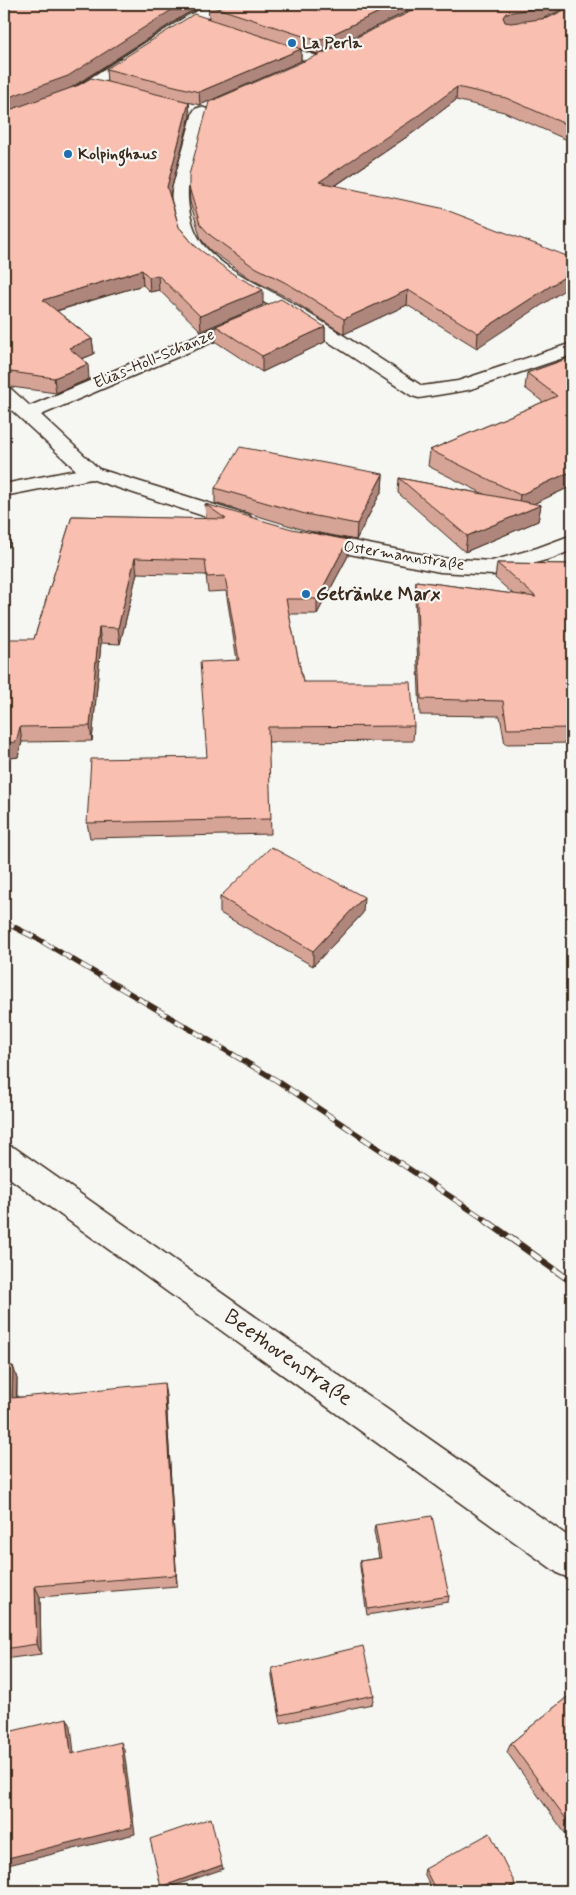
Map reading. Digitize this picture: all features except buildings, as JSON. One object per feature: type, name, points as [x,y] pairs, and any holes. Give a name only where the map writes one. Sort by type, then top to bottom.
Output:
[{"type":"street","points":[[4,120],[58,102],[91,86],[192,19],[223,4]]},
{"type":"street","points":[[301,69],[336,53]]},
{"type":"street","points":[[91,86],[109,90]]},
{"type":"street","points":[[182,108],[201,112],[219,104]]},
{"type":"street","points":[[201,112],[180,189],[179,202],[191,241],[203,255],[244,285],[282,305],[419,392],[461,386],[572,349]]},
{"type":"street","name":"Elias-Holl-Schanze","points":[[27,414],[282,305]]},
{"type":"street","points":[[4,393],[92,472],[186,504],[266,528]]},
{"type":"street","points":[[4,490],[92,472]]},
{"type":"street","name":"Ostermannstraße","points":[[292,536],[440,565],[493,568],[545,554],[572,542]]},
{"type":"street","name":"Beethovenstraße","points":[[4,1157],[557,1548],[572,1561]]},
{"type":"lane","points":[[192,19],[210,25]]},
{"type":"lane","points":[[265,43],[319,61]]},
{"type":"railway","points":[[4,922],[38,939],[276,1080],[487,1221]]},
{"type":"railway","points":[[485,1220],[572,1282]]},
{"type":"place","name":"La Perla","points":[[292,43]]},
{"type":"place","name":"Kolpinghaus","points":[[68,154]]},
{"type":"place","name":"Getränke Marx","points":[[306,594]]}]
